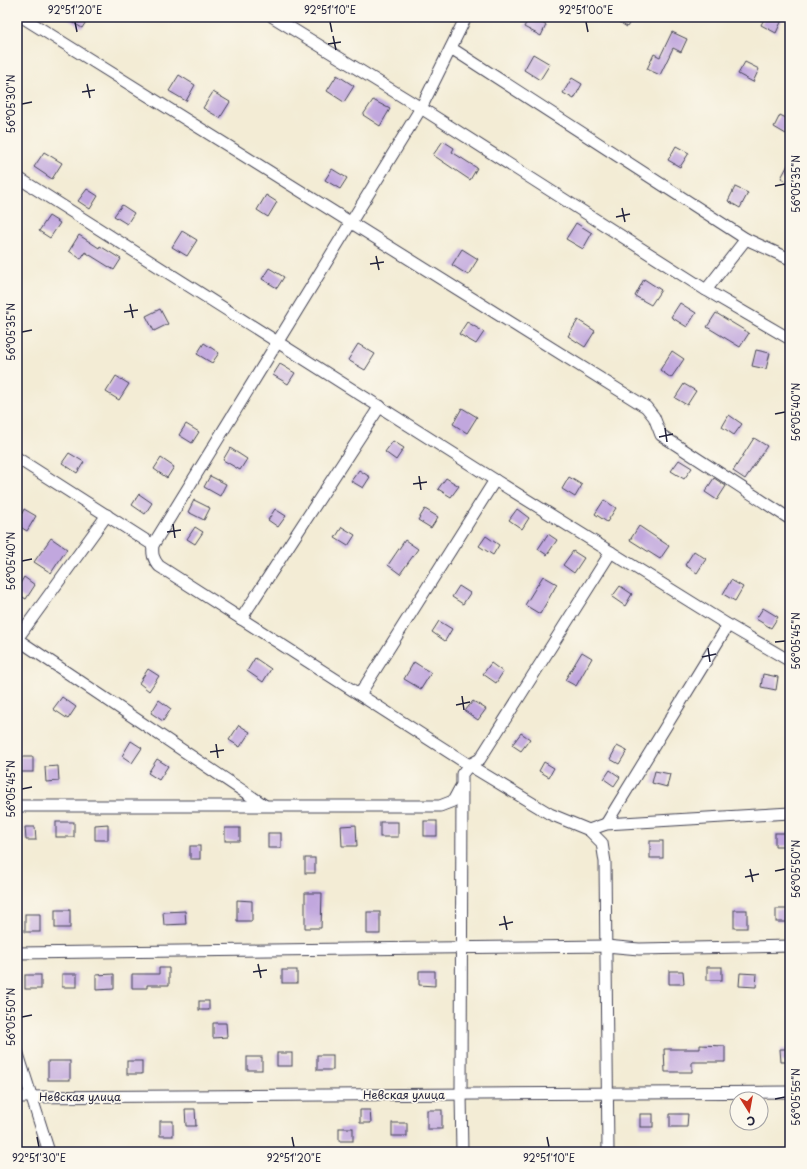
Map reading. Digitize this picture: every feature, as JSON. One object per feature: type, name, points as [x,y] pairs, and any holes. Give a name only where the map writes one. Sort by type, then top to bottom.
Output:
[{"type":"street","points":[[22,17],[646,408],[654,417],[661,435],[790,519]]},
{"type":"street","points":[[273,17],[421,108],[706,290],[790,339]]},
{"type":"street","points":[[466,17],[421,108],[153,545],[152,553],[154,560],[159,566],[241,619],[469,765],[550,814],[589,830],[602,843],[605,862],[608,1152]]},
{"type":"street","points":[[451,48],[746,239],[790,259]]},
{"type":"street","points":[[17,177],[495,480],[728,625],[790,661]]},
{"type":"street","points":[[706,290],[746,239]]},
{"type":"street","points":[[241,619],[380,406]]},
{"type":"street","points":[[17,458],[153,545]]},
{"type":"street","points":[[360,694],[495,480]]},
{"type":"street","points":[[107,515],[17,639],[264,805]]},
{"type":"street","points":[[462,1152],[462,774],[469,765],[480,759],[611,552]]},
{"type":"street","points":[[606,824],[728,625]]},
{"type":"street","points":[[17,806],[440,806],[453,800],[461,787]]},
{"type":"street","points":[[589,830],[606,824],[790,813]]},
{"type":"street","points":[[17,953],[606,946],[639,949],[790,946]]},
{"type":"street","points":[[17,1051],[30,1097],[49,1152]]},
{"type":"street","name":"Невская улица","points":[[17,1097],[790,1092]]},
{"type":"building","points":[[64,17],[89,17],[82,28]]},
{"type":"building","points":[[529,17],[546,25],[541,36],[524,27]]},
{"type":"building","points":[[611,17],[633,17],[627,27]]},
{"type":"building","points":[[765,17],[777,17],[782,20],[776,33],[761,25]]},
{"type":"building","points":[[672,32],[687,39],[681,52],[673,48],[660,75],[647,69],[654,54],[660,57]]},
{"type":"building","points":[[533,54],[550,64],[540,80],[524,70]]},
{"type":"building","points":[[745,62],[759,69],[753,82],[738,74]]},
{"type":"building","points":[[179,75],[195,85],[186,101],[169,91]]},
{"type":"building","points":[[337,75],[354,86],[344,102],[327,91]]},
{"type":"building","points":[[572,78],[582,84],[574,99],[563,93]]},
{"type":"building","points":[[213,92],[230,102],[220,118],[203,108]]},
{"type":"building","points":[[373,100],[390,109],[380,126],[363,115]]},
{"type":"building","points":[[780,115],[790,120],[790,127],[786,134],[774,127]]},
{"type":"building","points":[[443,141],[454,148],[452,152],[477,168],[470,180],[433,155]]},
{"type":"building","points":[[676,146],[689,153],[680,167],[668,160]]},
{"type":"building","points":[[44,152],[62,163],[52,179],[34,167]]},
{"type":"building","points":[[790,161],[790,183],[781,178]]},
{"type":"building","points":[[332,169],[347,178],[340,189],[325,180]]},
{"type":"building","points":[[735,187],[748,193],[740,208],[728,201]]},
{"type":"building","points":[[87,189],[98,196],[90,209],[78,201]]},
{"type":"building","points":[[266,195],[277,202],[268,217],[257,210]]},
{"type":"building","points":[[122,205],[134,213],[127,224],[114,216]]},
{"type":"building","points":[[49,216],[60,223],[50,238],[39,231]]},
{"type":"building","points":[[576,223],[592,233],[583,249],[566,239]]},
{"type":"building","points":[[182,231],[197,240],[187,256],[172,247]]},
{"type":"building","points":[[79,235],[99,248],[100,246],[121,259],[114,270],[85,252],[81,259],[69,251]]},
{"type":"building","points":[[462,249],[478,259],[468,275],[452,265]]},
{"type":"building","points":[[269,268],[284,277],[277,288],[262,279]]},
{"type":"building","points":[[644,279],[661,290],[651,305],[635,296]]},
{"type":"building","points":[[680,303],[696,313],[687,327],[671,317]]},
{"type":"building","points":[[160,309],[168,324],[154,331],[146,316]]},
{"type":"building","points":[[716,313],[749,333],[740,347],[707,327]]},
{"type":"building","points":[[578,320],[595,331],[585,347],[568,336]]},
{"type":"building","points":[[467,322],[484,332],[476,344],[459,334]]},
{"type":"building","points":[[204,343],[219,353],[212,363],[197,354]]},
{"type":"building","points":[[358,344],[375,354],[365,370],[348,360]]},
{"type":"building","points":[[756,350],[770,353],[766,369],[752,366]]},
{"type":"building","points":[[672,351],[684,359],[671,378],[660,370]]},
{"type":"building","points":[[280,364],[295,373],[288,384],[273,375]]},
{"type":"building","points":[[116,376],[129,384],[119,400],[106,392]]},
{"type":"building","points":[[684,384],[696,391],[687,405],[675,398]]},
{"type":"building","points":[[462,408],[477,417],[467,433],[453,424]]},
{"type":"building","points":[[729,415],[742,424],[734,435],[722,427]]},
{"type":"building","points":[[186,424],[199,432],[192,443],[179,435]]},
{"type":"building","points":[[754,438],[767,446],[745,479],[733,471]]},
{"type":"building","points":[[393,441],[404,448],[396,460],[385,452]]},
{"type":"building","points":[[230,448],[247,459],[240,470],[223,460]]},
{"type":"building","points":[[69,453],[84,462],[77,473],[62,463]]},
{"type":"building","points":[[161,458],[174,467],[167,478],[154,469]]},
{"type":"building","points":[[679,460],[692,468],[684,479],[671,471]]},
{"type":"building","points":[[359,470],[370,477],[363,488],[351,481]]},
{"type":"building","points":[[210,476],[226,484],[220,496],[204,487]]},
{"type":"building","points":[[569,477],[582,485],[575,497],[562,489]]},
{"type":"building","points":[[446,478],[459,486],[451,497],[438,489]]},
{"type":"building","points":[[714,478],[726,486],[717,500],[705,492]]},
{"type":"building","points":[[139,494],[152,503],[145,514],[132,505]]},
{"type":"building","points":[[194,500],[210,508],[204,520],[188,512]]},
{"type":"building","points":[[604,500],[616,508],[607,522],[595,514]]},
{"type":"building","points":[[24,509],[36,516],[27,531],[17,525]]},
{"type":"building","points":[[275,509],[286,516],[278,527],[268,520]]},
{"type":"building","points":[[425,509],[438,517],[431,528],[418,520]]},
{"type":"building","points":[[517,509],[529,518],[522,529],[509,520]]},
{"type":"building","points":[[639,526],[669,546],[660,559],[630,540]]},
{"type":"building","points":[[195,527],[203,532],[195,544],[187,539]]},
{"type":"building","points":[[342,527],[355,535],[348,546],[335,538]]},
{"type":"building","points":[[548,534],[557,540],[547,555],[538,549]]},
{"type":"building","points":[[486,536],[499,545],[493,555],[479,546]]},
{"type":"building","points":[[51,538],[67,549],[51,573],[34,562]]},
{"type":"building","points":[[405,540],[418,549],[400,574],[388,565]]},
{"type":"building","points":[[573,551],[584,558],[574,573],[563,565]]},
{"type":"building","points":[[694,551],[706,559],[697,573],[685,565]]},
{"type":"building","points":[[543,576],[557,584],[540,614],[525,605]]},
{"type":"building","points":[[24,577],[35,585],[26,599],[17,594],[17,589]]},
{"type":"building","points":[[731,580],[743,587],[735,601],[723,594]]},
{"type":"building","points":[[459,586],[470,593],[463,604],[452,597]]},
{"type":"building","points":[[620,586],[632,594],[625,606],[612,597]]},
{"type":"building","points":[[763,608],[778,617],[771,628],[756,619]]},
{"type":"building","points":[[439,621],[452,629],[445,641],[432,632]]},
{"type":"building","points":[[582,652],[592,658],[576,686],[565,680]]},
{"type":"building","points":[[255,658],[271,669],[263,682],[247,671]]},
{"type":"building","points":[[414,662],[431,673],[421,689],[404,679]]},
{"type":"building","points":[[491,663],[503,672],[496,683],[483,674]]},
{"type":"building","points":[[148,669],[159,676],[149,691],[139,683]]},
{"type":"building","points":[[763,674],[778,677],[776,690],[761,687]]},
{"type":"building","points":[[62,697],[76,707],[68,719],[53,709]]},
{"type":"building","points":[[159,700],[171,709],[163,721],[151,713]]},
{"type":"building","points":[[473,701],[486,709],[478,720],[465,711]]},
{"type":"building","points":[[239,725],[250,732],[240,747],[229,740]]},
{"type":"building","points":[[521,733],[530,739],[521,751],[512,745]]},
{"type":"building","points":[[131,741],[142,748],[132,763],[122,756]]},
{"type":"building","points":[[617,746],[627,751],[619,764],[610,759]]},
{"type":"building","points":[[20,757],[33,757],[33,772],[20,772]]},
{"type":"building","points":[[157,759],[168,766],[159,780],[148,773]]},
{"type":"building","points":[[544,762],[554,768],[549,777],[539,771]]},
{"type":"building","points":[[58,766],[59,781],[46,782],[45,767]]},
{"type":"building","points":[[610,770],[620,777],[614,786],[604,779]]},
{"type":"building","points":[[655,771],[670,774],[667,787],[652,783]]},
{"type":"building","points":[[424,821],[437,821],[437,836],[424,836]]},
{"type":"building","points":[[56,822],[74,822],[74,837],[56,837]]},
{"type":"building","points":[[380,822],[398,822],[398,837],[380,837]]},
{"type":"building","points":[[108,824],[108,840],[95,840],[95,825]]},
{"type":"building","points":[[356,825],[357,846],[342,846],[341,826]]},
{"type":"building","points":[[25,827],[35,827],[36,840],[26,840]]},
{"type":"building","points":[[225,828],[240,828],[240,841],[225,841]]},
{"type":"building","points":[[268,833],[281,833],[281,848],[268,848]]},
{"type":"building","points":[[775,833],[790,833],[790,846],[775,846]]},
{"type":"building","points":[[650,841],[663,841],[663,858],[650,858]]},
{"type":"building","points":[[190,846],[200,846],[200,859],[190,859]]},
{"type":"building","points":[[305,858],[315,858],[315,873],[305,873]]},
{"type":"building","points":[[305,893],[322,893],[321,928],[305,928]]},
{"type":"building","points":[[237,900],[252,901],[252,921],[237,921]]},
{"type":"building","points":[[776,909],[790,909],[790,922],[776,922]]},
{"type":"building","points":[[55,910],[70,910],[70,928],[55,928]]},
{"type":"building","points":[[734,910],[747,910],[747,928],[734,928]]},
{"type":"building","points":[[185,911],[186,924],[164,925],[163,912]]},
{"type":"building","points":[[367,912],[380,912],[380,934],[367,934]]},
{"type":"building","points":[[25,914],[40,914],[40,932],[25,932]]},
{"type":"building","points":[[707,967],[722,967],[722,980],[707,980]]},
{"type":"building","points":[[159,968],[169,968],[169,985],[147,985],[147,988],[132,988],[132,974],[159,974]]},
{"type":"building","points":[[282,970],[297,970],[297,983],[282,983]]},
{"type":"building","points":[[419,971],[435,971],[435,986],[419,985]]},
{"type":"building","points":[[669,971],[683,971],[684,984],[669,984]]},
{"type":"building","points":[[740,973],[757,974],[756,987],[739,986]]},
{"type":"building","points":[[62,974],[77,974],[77,987],[62,987]]},
{"type":"building","points":[[114,974],[114,989],[96,990],[96,975]]},
{"type":"building","points":[[25,975],[41,975],[41,989],[25,989]]},
{"type":"building","points":[[199,1001],[209,1001],[209,1010],[199,1010]]},
{"type":"building","points":[[213,1023],[226,1023],[227,1037],[213,1038]]},
{"type":"building","points":[[700,1045],[725,1046],[725,1062],[692,1062],[692,1072],[665,1072],[664,1049],[700,1049]]},
{"type":"building","points":[[780,1049],[790,1049],[790,1062],[781,1062]]},
{"type":"building","points":[[277,1053],[292,1053],[292,1066],[277,1066]]},
{"type":"building","points":[[317,1055],[333,1055],[333,1070],[317,1070]]},
{"type":"building","points":[[247,1057],[262,1057],[262,1070],[247,1070]]},
{"type":"building","points":[[48,1061],[70,1061],[70,1080],[48,1080]]},
{"type":"building","points":[[127,1061],[142,1061],[142,1074],[127,1074]]},
{"type":"building","points":[[185,1109],[195,1109],[196,1126],[186,1126]]},
{"type":"building","points":[[360,1110],[370,1110],[371,1123],[360,1123]]},
{"type":"building","points":[[427,1110],[442,1110],[442,1129],[427,1129]]},
{"type":"building","points":[[640,1114],[653,1114],[653,1127],[640,1127]]},
{"type":"building","points":[[670,1114],[688,1114],[687,1127],[670,1127]]},
{"type":"building","points":[[160,1121],[173,1121],[173,1136],[160,1136]]},
{"type":"building","points":[[392,1123],[407,1123],[407,1136],[392,1136]]},
{"type":"building","points":[[339,1128],[353,1128],[353,1141],[339,1141]]}]
